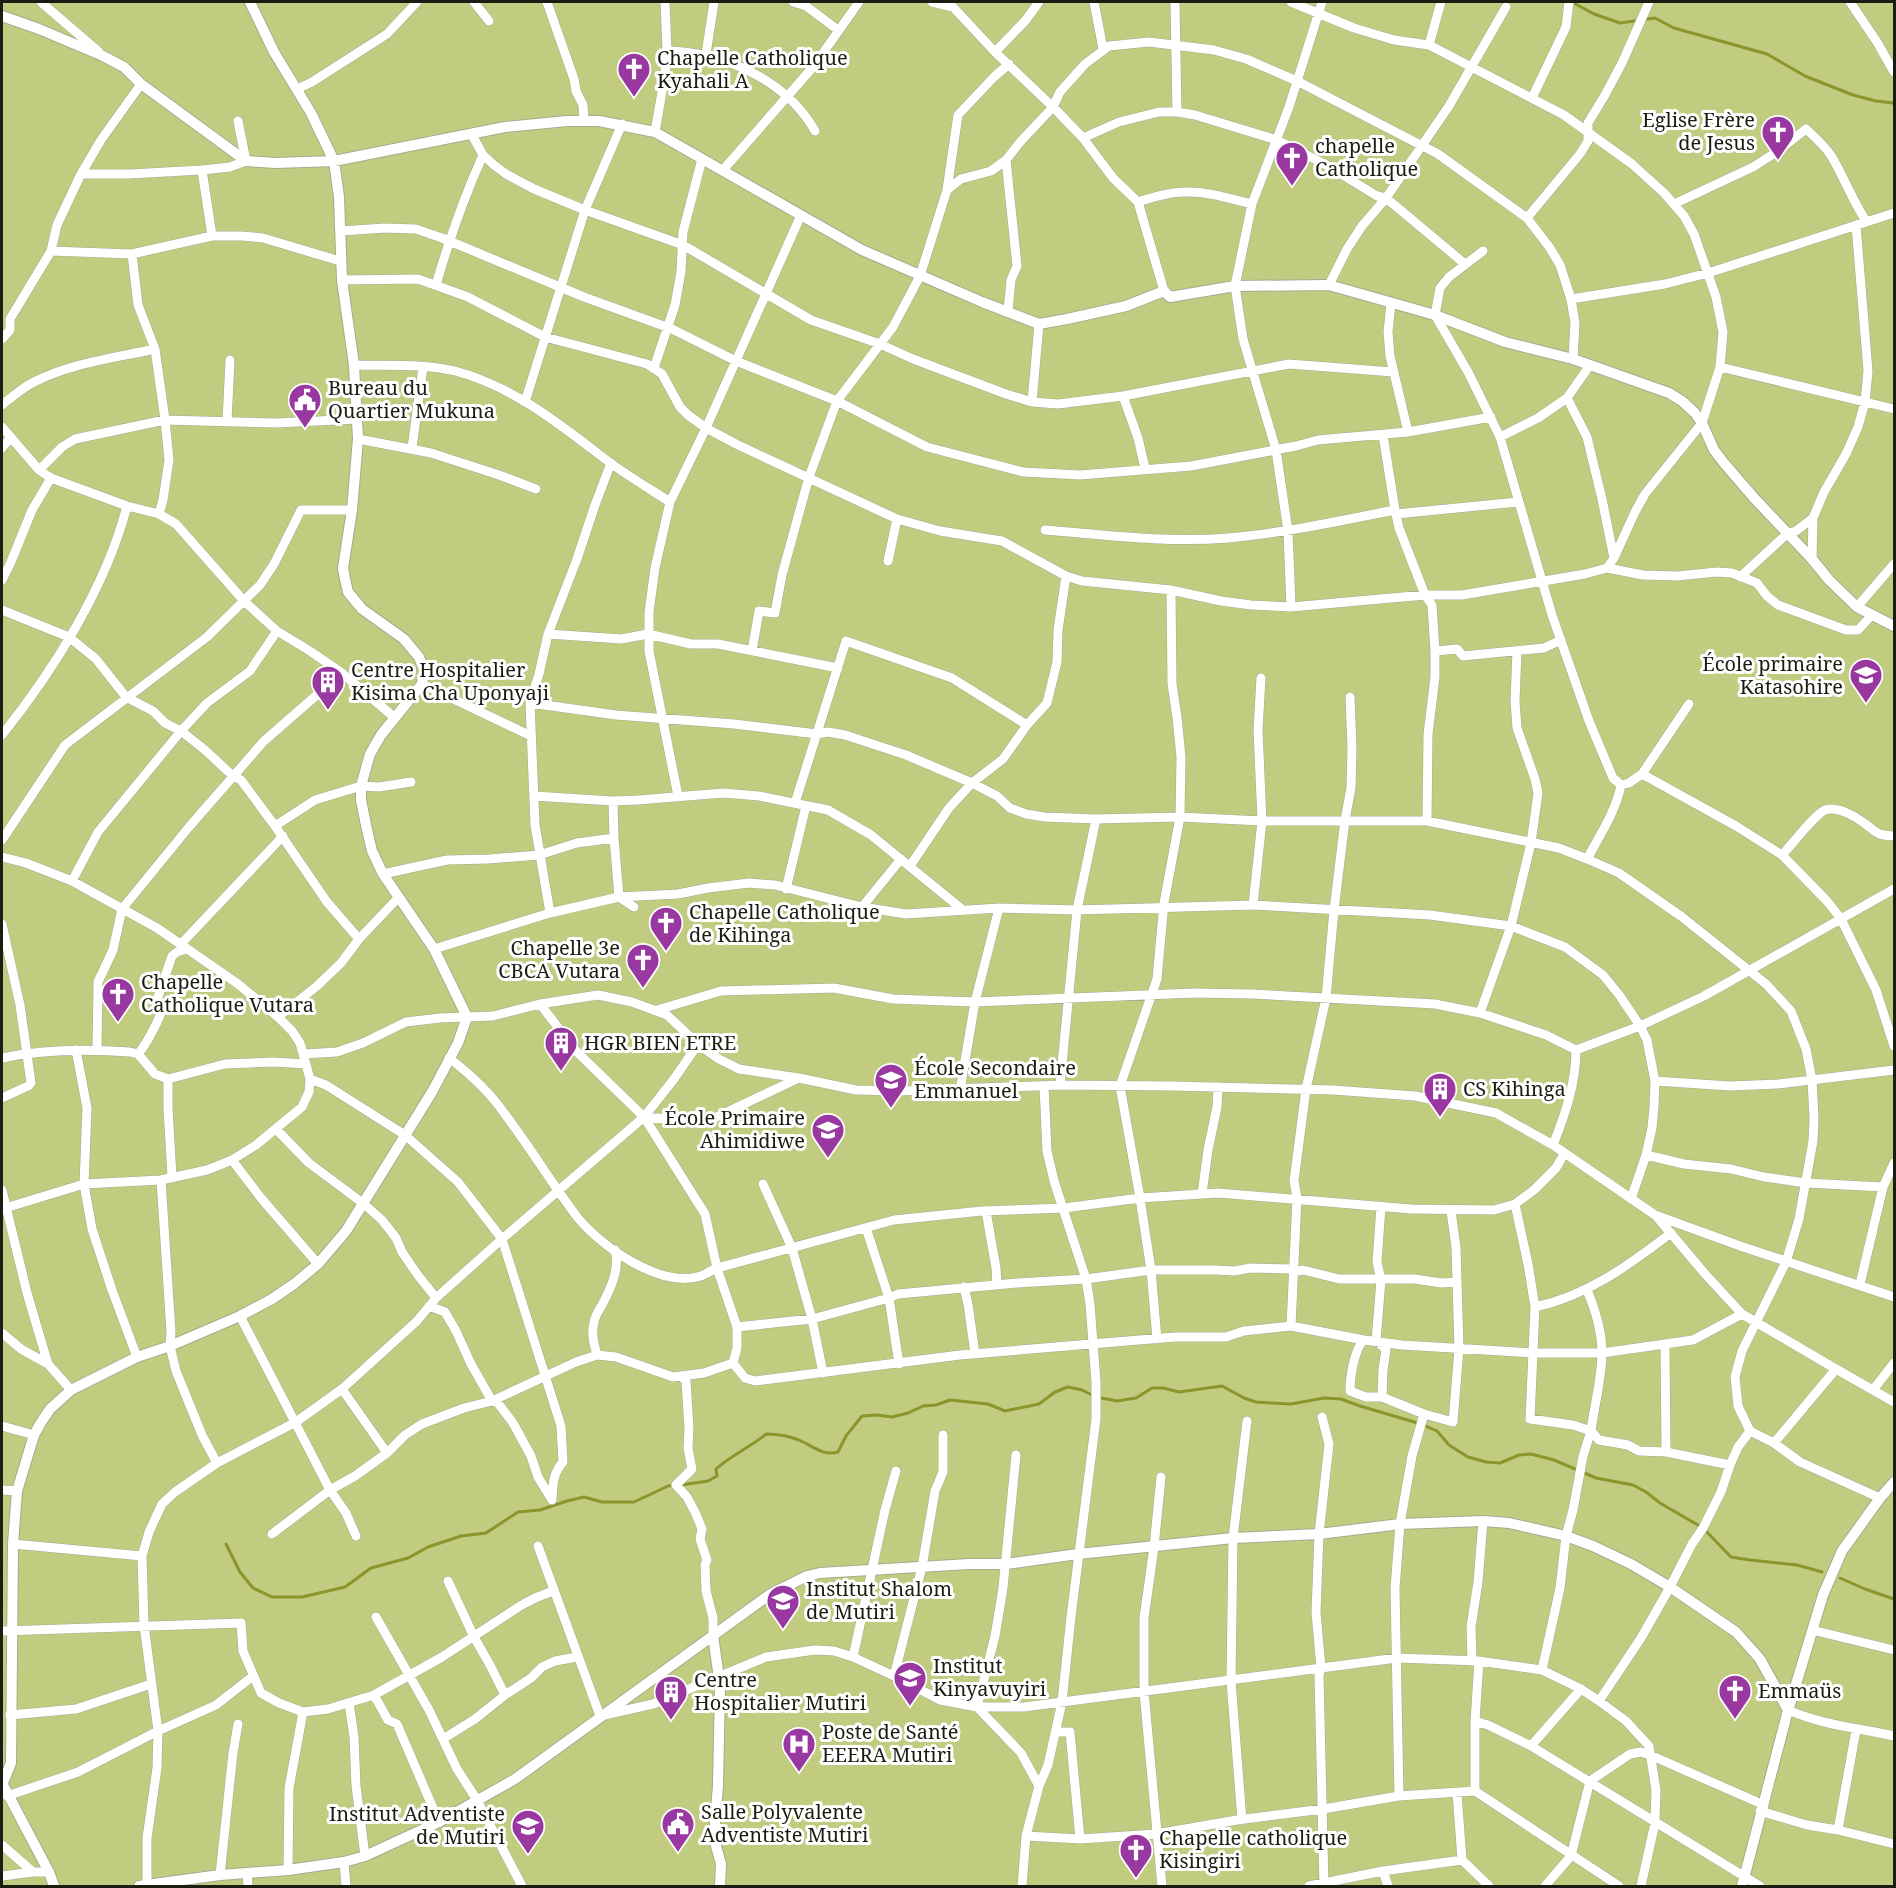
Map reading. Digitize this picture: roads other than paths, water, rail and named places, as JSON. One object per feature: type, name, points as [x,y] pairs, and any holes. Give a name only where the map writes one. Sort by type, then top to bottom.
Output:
[{"type":"street","points":[[41,2],[103,56]]},
{"type":"street","points":[[54,1887],[49,1872],[2,1784],[11,1763],[6,1630],[17,1491],[33,1436],[50,1409],[71,1390],[137,1357],[170,1346],[240,1316],[272,1299],[318,1264],[346,1231],[364,1204],[432,1092],[458,1043],[467,1017],[434,949],[383,874],[372,851],[361,800],[361,786],[370,754],[394,717],[422,684],[424,670],[415,651],[404,639],[362,609],[348,592],[343,568],[352,510],[358,439],[354,364],[340,261],[339,196],[334,161],[311,113],[273,52],[250,2]]},
{"type":"street","points":[[297,89],[312,82],[387,34],[417,2]]},
{"type":"street","points":[[474,2],[489,21]]},
{"type":"street","points":[[547,2],[576,91],[583,105],[584,121]]},
{"type":"street","points":[[655,132],[667,51],[665,2]]},
{"type":"street","points":[[706,54],[714,2]]},
{"type":"street","points":[[793,2],[806,6],[838,30]]},
{"type":"street","points":[[723,170],[813,67],[859,2]]},
{"type":"street","points":[[932,2],[953,7],[995,52],[1083,138],[1107,171],[1138,202],[1164,291],[1170,297],[1235,286],[1329,285],[1435,315],[1504,342],[1573,359],[1669,393],[1682,401],[1702,423],[1710,442],[1724,463],[1829,580],[1857,607],[1894,626]]},
{"type":"street","points":[[995,52],[1025,21],[1039,2]]},
{"type":"street","points":[[1094,2],[1103,49]]},
{"type":"street","points":[[1175,2],[1178,112]]},
{"type":"street","points":[[1291,2],[1354,28],[1394,40],[1429,45],[1564,115],[1632,164],[1664,193],[1684,216],[1694,234],[1716,297],[1723,332],[1720,366],[1702,423],[1645,494],[1607,568]]},
{"type":"street","points":[[1291,607],[1288,531],[1276,450],[1243,339],[1235,286],[1252,204],[1277,140],[1320,15],[1322,2]]},
{"type":"street","points":[[1429,45],[1441,2]]},
{"type":"street","points":[[1532,98],[1566,27],[1569,2]]},
{"type":"street","points":[[1850,2],[1894,72]]},
{"type":"street","points":[[1527,218],[1588,141],[1588,123],[1605,95],[1647,5]]},
{"type":"street","points":[[1329,285],[1347,249],[1362,226],[1386,198],[1449,106],[1506,7]]},
{"type":"street","points":[[2,16],[39,29],[124,67],[141,84],[246,161]]},
{"type":"street","points":[[947,190],[961,179],[991,171],[1006,160],[1053,107],[1060,92],[1085,64],[1108,46],[1149,42],[1214,50],[1246,59],[1297,81],[1422,145],[1527,218],[1560,265],[1571,299],[1575,323],[1573,359]]},
{"type":"street","points":[[667,51],[706,54],[751,71],[786,97],[809,120],[815,131]]},
{"type":"street","points":[[752,651],[759,611],[775,613],[782,575],[809,477],[837,401],[893,327],[920,276],[947,190],[958,115],[1009,64]]},
{"type":"street","points":[[2,339],[10,330],[10,319],[14,311],[51,251],[57,225],[81,174],[101,140],[141,84]]},
{"type":"street","points":[[1083,138],[1119,122],[1159,112],[1178,112],[1203,117],[1277,140],[1328,166],[1377,196],[1386,198],[1465,264]]},
{"type":"street","points":[[238,121],[246,161]]},
{"type":"street","points":[[81,174],[202,170],[230,167],[246,161],[275,163],[334,161],[505,127],[599,121],[655,132],[862,250],[1039,324],[1126,306],[1164,291]]},
{"type":"street","points":[[525,402],[585,210],[622,124]]},
{"type":"street","points":[[1674,204],[1754,167],[1806,129],[1822,143],[1832,157],[1845,186],[1866,221]]},
{"type":"street","points":[[472,135],[483,155],[506,174],[534,189],[683,245],[811,320],[1032,402],[1058,404],[1123,396],[1289,364],[1394,372]]},
{"type":"street","points":[[436,285],[449,240],[483,155]]},
{"type":"street","points":[[654,368],[675,305],[681,272],[683,232],[702,159]]},
{"type":"street","points":[[1006,160],[1017,266],[1011,280],[1008,311]]},
{"type":"street","points":[[202,170],[212,236]]},
{"type":"street","points":[[1138,202],[1157,195],[1186,192],[1252,204]]},
{"type":"street","points":[[1571,299],[1665,284],[1708,273],[1894,213]]},
{"type":"street","points":[[678,796],[649,651],[649,612],[655,568],[670,502],[706,428],[801,215]]},
{"type":"street","points":[[1812,559],[1813,518],[1858,427],[1866,402],[1868,371],[1856,225]]},
{"type":"street","points":[[341,231],[384,228],[416,229],[449,240],[584,297],[668,327],[736,361],[837,401],[927,447],[1023,472],[1080,475],[1191,465],[1318,440],[1408,432],[1491,417]]},
{"type":"street","points":[[51,251],[132,254],[212,236],[242,236],[262,238],[340,261]]},
{"type":"street","points":[[1483,251],[1449,277],[1440,288],[1435,315],[1500,437],[1552,615],[1604,760],[1613,778],[1621,785]]},
{"type":"street","points":[[132,254],[138,305],[155,348],[165,420],[169,460],[159,514]]},
{"type":"street","points":[[342,280],[418,279],[468,297],[545,337],[654,368],[668,382],[680,407],[706,428],[897,519],[939,531],[1002,541],[1066,576],[1082,581],[1171,591],[1251,605],[1291,607],[1425,595],[1462,595],[1607,568],[1643,575],[1677,576],[1717,572],[1732,573],[1757,583],[1778,605],[1846,630],[1858,630],[1872,615]]},
{"type":"street","points":[[1391,303],[1388,332],[1394,372],[1408,432]]},
{"type":"street","points":[[1032,402],[1039,324]]},
{"type":"street","points":[[2,405],[43,378],[74,367],[155,348]]},
{"type":"street","points":[[227,421],[230,360]]},
{"type":"street","points":[[354,364],[423,367],[470,376],[525,402],[670,502]]},
{"type":"street","points":[[1500,437],[1538,418],[1567,398],[1590,365]]},
{"type":"street","points":[[1720,366],[1894,409]]},
{"type":"street","points":[[412,448],[423,367]]},
{"type":"street","points":[[1123,396],[1138,438],[1145,468]]},
{"type":"street","points":[[1567,398],[1587,436],[1614,558]]},
{"type":"street","points":[[39,470],[62,447],[75,439],[165,420],[277,423],[357,419]]},
{"type":"street","points":[[2,427],[39,470],[51,478],[128,506],[159,514],[176,525],[244,601],[278,631],[342,673],[394,717]]},
{"type":"street","points":[[1383,435],[1395,512],[1408,553],[1425,595],[1432,605],[1435,677],[1428,734],[1427,821]]},
{"type":"street","points":[[2,448],[10,438]]},
{"type":"street","points":[[358,439],[412,448],[536,489]]},
{"type":"street","points":[[550,913],[539,855],[530,704],[548,634],[611,463]]},
{"type":"street","points":[[2,580],[32,510],[51,478]]},
{"type":"street","points":[[1045,530],[1156,540],[1226,538],[1288,531],[1395,512],[1518,502]]},
{"type":"street","points":[[2,735],[69,637],[99,585],[122,528],[128,506]]},
{"type":"street","points":[[2,840],[65,745],[207,638],[260,585],[274,564],[301,510],[352,510]]},
{"type":"street","points":[[1740,577],[1787,534],[1796,531],[1813,518]]},
{"type":"street","points":[[888,561],[897,519]]},
{"type":"street","points":[[1857,607],[1894,564]]},
{"type":"street","points":[[910,866],[949,808],[972,783],[1003,759],[1027,725],[1047,703],[1057,662],[1058,630],[1066,576]]},
{"type":"street","points":[[1157,1339],[1151,1270],[1120,1086],[1156,979],[1164,903],[1180,817],[1181,758],[1172,684],[1171,591]]},
{"type":"street","points":[[2,610],[69,637],[96,659],[126,697],[153,711],[165,723],[181,732],[233,776],[241,780],[276,826],[327,902],[359,939]]},
{"type":"street","points":[[72,881],[98,832],[207,703],[250,671],[278,631]]},
{"type":"street","points":[[548,634],[621,639],[648,634],[691,644],[718,644],[838,668]]},
{"type":"street","points":[[1435,651],[1457,649],[1462,656],[1544,648],[1562,640]]},
{"type":"street","points":[[795,803],[846,641],[952,678],[1027,725]]},
{"type":"street","points":[[1480,1013],[1511,926],[1531,843],[1538,793],[1517,728],[1515,701],[1517,651]]},
{"type":"street","points":[[97,1050],[98,982],[113,950],[122,909],[264,741],[342,673]]},
{"type":"street","points":[[1253,905],[1262,820],[1258,730],[1261,678]]},
{"type":"street","points":[[422,684],[531,736]]},
{"type":"street","points":[[1291,1326],[1297,1198],[1294,1181],[1306,1089],[1326,998],[1334,910],[1351,778],[1350,697]]},
{"type":"street","points":[[530,704],[616,715],[663,717],[817,734],[828,732],[875,744],[936,767],[997,796],[1010,808],[1044,817],[1427,821],[1559,848],[1619,873],[1683,917],[1751,971],[1791,1011],[1806,1049],[1812,1080],[1813,1141],[1799,1219],[1786,1262],[1742,1351],[1735,1377],[1738,1406],[1750,1431],[1774,1443],[1800,1462],[1880,1498]]},
{"type":"street","points":[[1621,785],[1629,783],[1642,774],[1689,704]]},
{"type":"street","points":[[1642,774],[1736,826],[1782,855],[1827,901],[1842,920],[1876,990],[1894,1046]]},
{"type":"street","points":[[276,826],[315,800],[361,786],[380,787],[411,782]]},
{"type":"street","points":[[1587,859],[1611,814],[1621,785]]},
{"type":"street","points":[[534,796],[613,801],[723,793],[828,810],[871,835],[963,910]]},
{"type":"street","points":[[613,801],[619,897],[634,908]]},
{"type":"street","points":[[786,889],[806,806]]},
{"type":"street","points":[[1782,855],[1817,815],[1825,810],[1837,810],[1863,822],[1878,835],[1894,834]]},
{"type":"street","points":[[1060,1085],[1077,910],[1096,819]]},
{"type":"street","points":[[138,1054],[147,1043],[160,1017],[162,1010],[156,1000],[172,956],[283,836]]},
{"type":"street","points":[[383,874],[447,860],[539,855],[577,843],[614,838]]},
{"type":"street","points":[[2,857],[26,863],[72,881],[157,928],[238,984],[292,1031],[300,1043],[310,1079],[309,1092],[302,1107],[256,1145],[232,1160],[207,1170],[161,1180],[84,1184],[4,1207]]},
{"type":"street","points":[[862,908],[901,859]]},
{"type":"street","points":[[434,949],[550,913],[619,897],[678,894],[749,883],[776,885],[862,908],[906,915],[999,908],[1077,910],[1253,905],[1430,915],[1511,926],[1565,948],[1590,964],[1603,975],[1620,996],[1640,1026],[1651,1054],[1655,1081],[1652,1128],[1646,1155],[1631,1198]]},
{"type":"street","points":[[657,1010],[721,991],[834,988],[893,999],[975,1002],[1194,993],[1326,998],[1435,1004],[1480,1013],[1546,1035],[1576,1050],[1640,1026],[1704,996],[1894,889]]},
{"type":"street","points":[[278,1017],[341,963],[359,939],[398,898]]},
{"type":"street","points":[[960,1090],[975,1002],[999,908]]},
{"type":"street","points":[[2,924],[20,1005],[31,1083],[2,1098]]},
{"type":"street","points":[[303,1054],[337,1052],[363,1043],[406,1022],[493,1016],[540,1004],[598,995],[632,1002],[667,1015],[698,1044],[739,1070],[799,1078],[856,1090],[960,1090],[1060,1085],[1306,1089],[1415,1096],[1496,1113],[1553,1145],[1656,1215],[1786,1262],[1860,1284],[1894,1297]]},
{"type":"street","points":[[540,1004],[576,1052],[644,1117],[705,1214],[717,1268],[737,1327],[737,1348],[733,1363]]},
{"type":"street","points":[[698,1044],[644,1117],[558,1189],[436,1298],[417,1321],[342,1389],[296,1422],[217,1463],[175,1492],[162,1504],[149,1532],[142,1556],[144,1625],[158,1731],[157,1768],[143,1886],[220,1875],[288,1870],[344,1862],[366,1856],[439,1822],[515,1779],[769,1594],[807,1576],[820,1573],[1006,1564],[1233,1538],[1319,1534],[1400,1524],[1483,1521],[1509,1523],[1566,1536],[1593,1546],[1631,1564],[1670,1587],[1736,1632],[1760,1659],[1788,1710],[1804,1717],[1856,1730],[1894,1736]]},
{"type":"street","points":[[76,1050],[87,1108],[84,1184],[92,1229],[137,1357]]},
{"type":"street","points":[[2,1058],[28,1052],[76,1050],[129,1052],[138,1054],[155,1074],[168,1079],[225,1064],[273,1062],[306,1064]]},
{"type":"street","points":[[1553,1145],[1567,1108],[1576,1064],[1576,1050]]},
{"type":"street","points":[[449,1058],[474,1077],[503,1110],[580,1219],[615,1251],[644,1268],[668,1277],[699,1276],[717,1268],[894,1220],[986,1211],[1064,1208],[1140,1198],[1218,1193],[1381,1207],[1451,1211],[1494,1210],[1515,1204],[1534,1190],[1556,1168],[1564,1154]]},
{"type":"street","points":[[1655,1081],[1730,1086],[1812,1080],[1894,1070]]},
{"type":"street","points":[[644,1117],[708,1121],[799,1078]]},
{"type":"street","points":[[168,1079],[172,1177]]},
{"type":"street","points":[[310,1079],[326,1085],[405,1135],[458,1182],[502,1239],[561,1426],[563,1462],[557,1468],[553,1478],[553,1500],[538,1477],[531,1456],[513,1423],[498,1403],[492,1401],[445,1312],[429,1306]]},
{"type":"street","points":[[1022,1887],[1026,1836],[1039,1786],[1048,1765],[1057,1732],[1062,1702],[1096,1419],[1096,1382],[1090,1304],[1086,1279],[1047,1151],[1044,1086]]},
{"type":"street","points":[[1202,1194],[1218,1087]]},
{"type":"street","points":[[276,1129],[309,1163],[382,1220],[396,1238],[417,1274],[436,1298]]},
{"type":"street","points":[[1646,1155],[1684,1164],[1731,1168],[1764,1177],[1806,1183],[1883,1187]]},
{"type":"street","points":[[232,1160],[261,1198],[318,1264]]},
{"type":"street","points":[[1860,1284],[1883,1187],[1894,1163]]},
{"type":"street","points":[[161,1180],[170,1346],[176,1371],[197,1424],[217,1463]]},
{"type":"street","points":[[764,1184],[792,1248],[824,1373]]},
{"type":"street","points":[[2,1190],[4,1207],[48,1365]]},
{"type":"street","points":[[1515,1204],[1528,1264],[1534,1307],[1530,1419],[1573,1425],[1591,1431],[1599,1440],[1628,1445],[1639,1451],[1665,1452],[1730,1465]]},
{"type":"street","points":[[1376,1341],[1381,1280],[1377,1262],[1381,1207]]},
{"type":"street","points":[[986,1211],[997,1285]]},
{"type":"street","points":[[1364,1340],[1359,1344],[1357,1351],[1350,1391],[1366,1397],[1382,1397],[1424,1414],[1453,1422],[1459,1349],[1456,1247],[1451,1211]]},
{"type":"street","points":[[1656,1215],[1742,1314],[1894,1402]]},
{"type":"street","points":[[866,1228],[889,1298],[899,1364]]},
{"type":"street","points":[[1534,1307],[1556,1302],[1587,1290],[1628,1266],[1671,1233]]},
{"type":"street","points":[[597,1355],[593,1339],[594,1321],[614,1278],[618,1260],[615,1251]]},
{"type":"street","points":[[737,1327],[812,1319],[898,1294],[1086,1279],[1151,1270],[1293,1269],[1339,1279],[1414,1279],[1442,1283],[1457,1282]]},
{"type":"street","points":[[964,1287],[975,1354]]},
{"type":"street","points":[[1542,1670],[1560,1588],[1566,1536],[1583,1456],[1591,1431],[1602,1353],[1596,1313],[1587,1290]]},
{"type":"street","points":[[733,1363],[745,1378],[755,1381],[975,1354],[1157,1339],[1226,1337],[1244,1331],[1291,1326],[1364,1340],[1459,1349],[1534,1353],[1602,1353],[1693,1340],[1742,1314]]},
{"type":"street","points":[[240,1316],[330,1490],[346,1513],[356,1536]]},
{"type":"street","points":[[2,1333],[21,1349],[48,1365],[71,1390]]},
{"type":"street","points":[[1376,1341],[1386,1349],[1382,1397]]},
{"type":"street","points":[[1665,1345],[1665,1452]]},
{"type":"street","points":[[272,1534],[330,1490],[355,1476],[387,1453],[405,1435],[422,1424],[464,1408],[492,1401],[544,1375],[597,1355],[616,1357],[665,1374],[681,1376],[704,1373],[733,1363]]},
{"type":"street","points":[[1873,1390],[1894,1363]]},
{"type":"street","points":[[1774,1443],[1836,1369]]},
{"type":"street","points":[[681,1376],[686,1381],[688,1448],[692,1469],[676,1485],[687,1497],[702,1529],[700,1539],[707,1560],[705,1565],[706,1591],[713,1618],[719,1676],[720,1708],[715,1834],[720,1864],[720,1887]]},
{"type":"street","points":[[342,1389],[387,1453]]},
{"type":"street","points":[[1399,1796],[1395,1588],[1400,1524],[1412,1456],[1424,1414]]},
{"type":"street","points":[[1322,1417],[1329,1444],[1319,1534],[1316,1612],[1321,1668],[1319,1676],[1324,1886]]},
{"type":"street","points":[[1242,1820],[1231,1681],[1233,1538],[1247,1421]]},
{"type":"street","points":[[2,1426],[33,1436]]},
{"type":"street","points":[[1599,1701],[1641,1638],[1670,1587],[1708,1519],[1738,1447],[1750,1431]]},
{"type":"street","points":[[894,1676],[922,1567],[935,1491],[943,1472],[943,1435]]},
{"type":"street","points":[[977,1707],[995,1635],[1006,1564],[1016,1455]]},
{"type":"street","points":[[853,1657],[885,1510],[896,1471]]},
{"type":"street","points":[[1161,1477],[1144,1618],[1144,1692],[1162,1887]]},
{"type":"street","points":[[1743,1882],[1788,1710],[1823,1595],[1842,1551],[1894,1482]]},
{"type":"street","points":[[2,1490],[17,1491]]},
{"type":"street","points":[[1475,1791],[1476,1661],[1471,1627],[1478,1582],[1483,1521]]},
{"type":"street","points":[[13,1544],[142,1556]]},
{"type":"street","points":[[537,1546],[600,1716]]},
{"type":"street","points":[[448,1581],[505,1695]]},
{"type":"street","points":[[6,1630],[241,1623],[243,1651],[261,1693],[303,1712],[349,1703],[374,1695],[474,1637],[520,1606],[553,1591]]},
{"type":"street","points":[[376,1617],[429,1710],[522,1887]]},
{"type":"street","points":[[1812,1630],[1894,1650]]},
{"type":"street","points":[[600,1716],[653,1704],[766,1657],[790,1652],[824,1650],[853,1657],[940,1700],[977,1707],[1024,1707],[1397,1658],[1476,1661],[1542,1670],[1581,1689],[1599,1701],[1626,1721],[1649,1746],[1656,1790],[1655,1823],[1641,1887]]},
{"type":"street","points":[[443,1739],[475,1719],[531,1678],[542,1667],[555,1661],[577,1657]]},
{"type":"street","points":[[8,1796],[78,1772],[158,1731],[216,1706],[253,1676]]},
{"type":"street","points":[[10,1715],[76,1709],[151,1684]]},
{"type":"street","points":[[1531,1746],[1581,1689]]},
{"type":"street","points":[[374,1695],[388,1720],[396,1724],[439,1822]]},
{"type":"street","points":[[349,1703],[354,1737],[356,1786],[366,1856]]},
{"type":"street","points":[[977,1707],[1021,1753],[1039,1786]]},
{"type":"street","points":[[288,1870],[289,1788],[303,1712]]},
{"type":"street","points":[[1475,1720],[1531,1746],[1655,1823],[1743,1882],[1760,1887]]},
{"type":"street","points":[[220,1875],[238,1725]]},
{"type":"street","points":[[1838,1830],[1856,1730]]},
{"type":"street","points":[[1057,1732],[1070,1732],[1080,1839]]},
{"type":"street","points":[[1545,1887],[1571,1856],[1590,1782],[1630,1754],[1641,1752],[1762,1808],[1806,1825],[1838,1830],[1894,1844]]},
{"type":"street","points":[[1026,1836],[1080,1839],[1156,1834],[1399,1796],[1475,1791],[1619,1887]]},
{"type":"street","points":[[1457,1793],[1462,1860],[1489,1887]]},
{"type":"street","points":[[2,1845],[33,1872]]},
{"type":"street","points":[[1309,1887],[1324,1886],[1383,1871],[1462,1860]]},
{"type":"street","points":[[344,1862],[346,1887]]},
{"type":"street","points":[[1383,1871],[1388,1887]]},
{"type":"street","points":[[2,1876],[49,1872]]},
{"type":"street","points":[[247,1873],[248,1887]]},
{"type":"waterway","points":[[1572,2],[1594,14],[1620,23],[1655,18],[1674,28],[1767,54],[1805,76],[1853,95],[1893,103]]},
{"type":"waterway","points":[[681,1485],[708,1481],[717,1476],[716,1469],[766,1434],[793,1438],[823,1452],[838,1452],[846,1436],[862,1416],[892,1417],[923,1406],[936,1405],[950,1400],[988,1404],[1005,1411],[1039,1404],[1055,1392],[1068,1387],[1082,1390],[1096,1397],[1117,1401],[1136,1398],[1152,1388],[1179,1392],[1222,1386],[1256,1402],[1291,1404],[1324,1398],[1341,1399],[1421,1424],[1437,1431],[1449,1445],[1468,1457],[1486,1462],[1500,1463],[1519,1455],[1531,1454],[1554,1460],[1596,1478],[1633,1485],[1646,1492],[1660,1503],[1703,1528],[1731,1557],[1797,1565],[1822,1572]]},
{"type":"waterway","points":[[226,1544],[240,1572],[253,1588],[272,1597],[302,1597],[345,1587],[371,1568],[408,1558],[428,1547],[461,1536],[486,1533],[518,1512],[540,1510],[584,1497],[602,1502],[634,1502],[674,1485]]},
{"type":"waterway","points":[[1840,1578],[1894,1599]]},
{"type":"place","name":"Chapelle Catholique Kyahali A","points":[[634,98]]},
{"type":"place","name":"Eglise Frère de Jesus","points":[[1778,161]]},
{"type":"place","name":"chapelle Catholique","points":[[1292,187]]},
{"type":"place","name":"Bureau du Quartier Mukuna","points":[[305,429]]},
{"type":"place","name":"École primaire Katasohire","points":[[1866,704]]},
{"type":"place","name":"Centre Hospitalier Kisima Cha Uponyaji","points":[[328,711]]},
{"type":"place","name":"Chapelle Catholique de Kihinga","points":[[666,952]]},
{"type":"place","name":"Chapelle 3e CBCA Vutara","points":[[643,989]]},
{"type":"place","name":"Chapelle Catholique Vutara","points":[[118,1023]]},
{"type":"place","name":"HGR BIEN ETRE","points":[[561,1072]]},
{"type":"place","name":"École Secondaire Emmanuel","points":[[891,1109]]},
{"type":"place","name":"CS Kihinga","points":[[1440,1118]]},
{"type":"place","name":"École Primaire Ahimidiwe","points":[[828,1159]]},
{"type":"place","name":"Institut Shalom de Mutiri","points":[[783,1630]]},
{"type":"place","name":"Institut Kinyavuyiri","points":[[910,1707]]},
{"type":"place","name":"Emmaüs","points":[[1735,1720]]},
{"type":"place","name":"Centre Hospitalier Mutiri","points":[[671,1721]]},
{"type":"place","name":"Poste de Santé EEERA Mutiri","points":[[799,1773]]},
{"type":"place","name":"Salle Polyvalente Adventiste Mutiri","points":[[678,1853]]},
{"type":"place","name":"Institut Adventiste de Mutiri","points":[[528,1855]]},
{"type":"place","name":"Chapelle catholique Kisingiri","points":[[1136,1879]]}]
